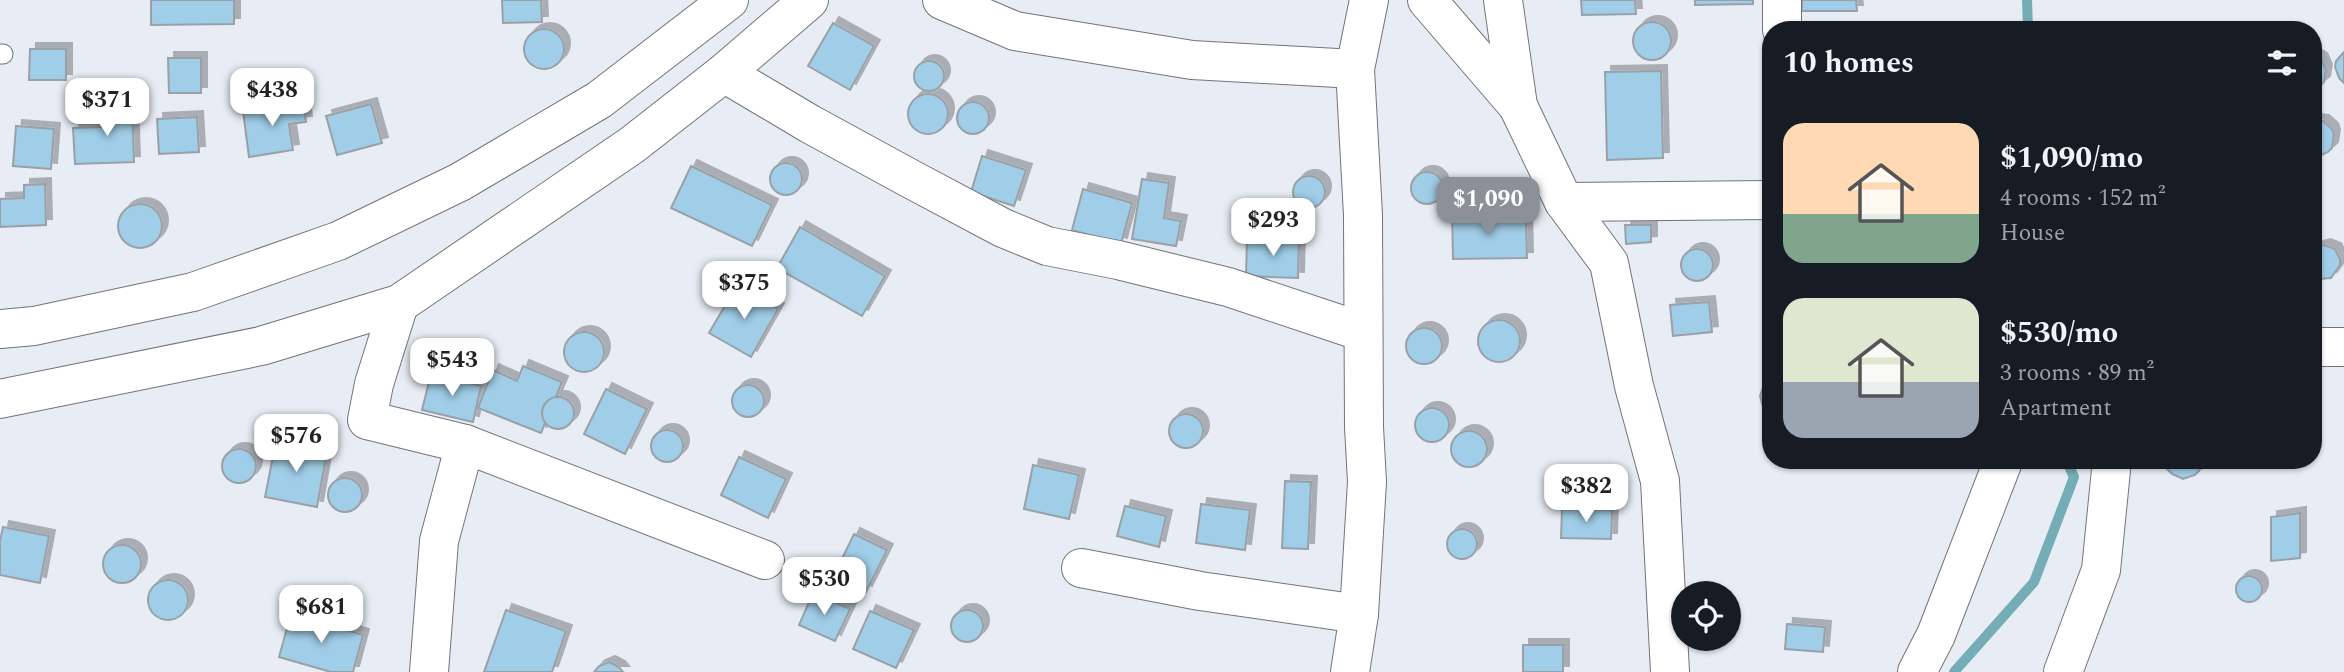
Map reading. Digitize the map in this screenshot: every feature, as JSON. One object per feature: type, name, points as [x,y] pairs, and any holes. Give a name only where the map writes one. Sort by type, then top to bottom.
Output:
[{"type":"street","points":[[0,329],[34,326],[193,292],[338,241],[460,182],[599,100],[729,0]]},
{"type":"street","points":[[0,399],[261,346],[399,304],[632,145],[724,73],[809,0]]},
{"type":"street","points":[[942,0],[1015,31],[1042,36],[1192,60],[1355,69]]},
{"type":"street","points":[[1350,672],[1359,614],[1367,482],[1364,426],[1363,215],[1355,69],[1369,0]]},
{"type":"street","points":[[1427,0],[1517,106],[1564,202],[1609,263],[1634,386],[1660,481],[1670,672]]},
{"type":"street","points":[[1503,0],[1517,106]]},
{"type":"street","points":[[1782,0],[1782,21]]},
{"type":"street","points":[[724,73],[909,178],[1003,228],[1047,246],[1228,286],[1363,332]]},
{"type":"street","points":[[1564,202],[1762,200]]},
{"type":"street","points":[[399,304],[373,384],[367,420],[465,444],[765,560]]},
{"type":"street","points":[[2322,347],[2344,347]]},
{"type":"street","points":[[429,672],[439,541],[465,444]]},
{"type":"street","points":[[1917,672],[1936,635],[2000,469]]},
{"type":"street","points":[[2063,672],[2101,570],[2111,469]]},
{"type":"street","points":[[1080,569],[1200,591],[1359,614]]},
{"type":"building","points":[[151,0],[234,0],[234,24],[151,25]]},
{"type":"building","points":[[502,0],[541,0],[542,22],[503,23]]},
{"type":"building","points":[[1581,0],[1635,0],[1636,14],[1582,15]]},
{"type":"building","points":[[1695,0],[1753,0],[1753,4],[1695,5]]},
{"type":"building","points":[[1802,0],[1856,0],[1857,11],[1802,11]]},
{"type":"building","points":[[1652,22],[1665,28],[1671,41],[1665,54],[1652,60],[1639,54],[1633,41],[1639,28]]},
{"type":"building","points":[[833,23],[874,46],[850,90],[808,66]]},
{"type":"building","points":[[544,29],[552,30],[558,35],[563,41],[563,57],[558,63],[552,68],[544,69],[536,68],[530,63],[525,57],[524,49],[525,41],[530,35],[536,30]]},
{"type":"building","points":[[30,49],[66,49],[66,80],[29,80]]},
{"type":"building","points":[[2344,52],[2344,83],[2335,67],[2336,61]]},
{"type":"building","points":[[168,58],[201,58],[201,93],[169,93]]},
{"type":"building","points":[[929,61],[935,62],[943,70],[943,82],[935,90],[929,91],[923,90],[915,82],[914,76],[915,70],[923,62]]},
{"type":"building","points":[[2322,61],[2326,70],[2322,84]]},
{"type":"building","points":[[1661,71],[1663,158],[1607,160],[1605,72]]},
{"type":"building","points":[[928,94],[942,100],[948,114],[942,128],[928,134],[914,128],[908,114],[914,100]]},
{"type":"building","points":[[303,102],[306,122],[289,124],[293,150],[249,157],[243,111]]},
{"type":"building","points":[[973,102],[984,107],[989,118],[984,129],[973,134],[962,129],[957,118],[962,107]]},
{"type":"building","points":[[132,104],[134,162],[75,164],[73,128],[102,127],[101,105]]},
{"type":"building","points":[[371,104],[382,143],[337,155],[326,116]]},
{"type":"building","points":[[197,117],[199,152],[159,154],[157,119]]},
{"type":"building","points":[[2322,121],[2332,129],[2334,135],[2332,148],[2322,155]]},
{"type":"building","points":[[16,126],[54,129],[51,169],[13,166]]},
{"type":"building","points":[[982,156],[1026,170],[1014,206],[971,192]]},
{"type":"building","points":[[786,163],[797,168],[802,179],[797,190],[786,195],[775,190],[770,179],[775,168]]},
{"type":"building","points":[[691,166],[772,205],[752,246],[671,208]]},
{"type":"building","points":[[1427,172],[1438,177],[1443,188],[1438,199],[1427,204],[1416,199],[1411,188],[1416,177]]},
{"type":"building","points":[[1309,176],[1320,181],[1325,192],[1320,203],[1309,208],[1298,203],[1293,192],[1298,181]]},
{"type":"building","points":[[1142,179],[1169,183],[1164,218],[1181,221],[1176,246],[1132,239]]},
{"type":"building","points":[[45,184],[46,225],[0,227],[0,199],[24,198],[24,185]]},
{"type":"building","points":[[1083,189],[1132,203],[1121,244],[1072,230]]},
{"type":"building","points":[[140,204],[149,205],[156,210],[161,217],[161,235],[156,242],[149,247],[140,248],[131,247],[124,242],[119,235],[118,226],[119,217],[124,210],[131,205]]},
{"type":"building","points":[[1452,210],[1479,210],[1479,220],[1526,219],[1527,258],[1453,259]]},
{"type":"building","points":[[1625,225],[1651,225],[1651,242],[1626,244]]},
{"type":"building","points":[[800,227],[885,276],[862,316],[777,268]]},
{"type":"building","points":[[1247,238],[1299,239],[1298,278],[1246,276]]},
{"type":"building","points":[[2322,246],[2335,249],[2340,259],[2340,265],[2331,278],[2322,279]]},
{"type":"building","points":[[1697,249],[1708,254],[1713,265],[1708,276],[1697,281],[1686,276],[1681,265],[1686,254]]},
{"type":"building","points":[[737,285],[778,309],[751,357],[709,333]]},
{"type":"building","points":[[1709,302],[1712,332],[1673,336],[1670,305]]},
{"type":"building","points":[[1499,320],[1514,326],[1520,341],[1514,356],[1499,362],[1484,356],[1478,341],[1484,326]]},
{"type":"building","points":[[1424,328],[1437,333],[1442,346],[1437,359],[1424,364],[1411,359],[1406,346],[1411,333]]},
{"type":"building","points":[[584,332],[598,338],[604,352],[598,366],[584,372],[570,366],[564,352],[570,338]]},
{"type":"building","points":[[523,366],[562,382],[541,433],[478,408],[493,370],[517,381]]},
{"type":"building","points":[[431,374],[481,386],[473,422],[422,410]]},
{"type":"building","points":[[748,385],[759,390],[764,401],[759,412],[748,417],[737,412],[732,401],[737,390]]},
{"type":"building","points":[[606,389],[647,409],[625,454],[584,434]]},
{"type":"building","points":[[558,397],[570,401],[574,413],[570,425],[558,429],[546,425],[542,413],[546,401]]},
{"type":"building","points":[[1432,408],[1444,413],[1449,425],[1444,437],[1432,442],[1420,437],[1415,425],[1420,413]]},
{"type":"building","points":[[1186,414],[1198,419],[1203,431],[1198,443],[1186,448],[1174,443],[1169,431],[1174,419]]},
{"type":"building","points":[[667,430],[678,435],[683,446],[678,457],[667,462],[656,457],[651,446],[656,435]]},
{"type":"building","points":[[1469,431],[1482,436],[1487,449],[1482,462],[1469,467],[1456,462],[1451,449],[1456,436]]},
{"type":"building","points":[[276,441],[327,451],[317,507],[265,497]]},
{"type":"building","points":[[239,449],[251,454],[256,466],[251,478],[239,483],[227,478],[222,466],[227,454]]},
{"type":"building","points":[[739,457],[786,479],[768,518],[721,495]]},
{"type":"building","points":[[1033,465],[1079,475],[1069,519],[1024,509]]},
{"type":"building","points":[[2167,469],[2200,469],[2195,475],[2183,479]]},
{"type":"building","points":[[345,478],[357,483],[362,495],[357,507],[345,512],[333,507],[328,495],[333,483]]},
{"type":"building","points":[[1285,481],[1311,482],[1308,549],[1282,548]]},
{"type":"building","points":[[1201,504],[1250,510],[1245,550],[1196,543]]},
{"type":"building","points":[[1125,506],[1166,516],[1159,547],[1117,536]]},
{"type":"building","points":[[1562,509],[1612,510],[1611,539],[1561,538]]},
{"type":"building","points":[[2300,513],[2300,558],[2271,561],[2271,517]]},
{"type":"building","points":[[3,527],[49,536],[40,583],[0,575],[0,541]]},
{"type":"building","points":[[1462,529],[1473,533],[1477,544],[1473,555],[1462,559],[1451,555],[1447,544],[1451,533]]},
{"type":"building","points":[[854,534],[887,550],[866,592],[833,577]]},
{"type":"building","points":[[122,545],[135,551],[141,564],[135,577],[122,583],[109,577],[103,564],[109,551]]},
{"type":"building","points":[[2249,576],[2258,580],[2262,589],[2258,598],[2249,602],[2240,598],[2236,589],[2240,580]]},
{"type":"building","points":[[168,580],[182,586],[188,600],[182,614],[168,620],[154,614],[148,600],[154,586]]},
{"type":"building","points":[[813,593],[850,609],[835,641],[799,625]]},
{"type":"building","points":[[506,610],[566,631],[552,672],[484,672]]},
{"type":"building","points":[[967,610],[978,615],[983,626],[978,637],[967,642],[956,637],[951,626],[956,615]]},
{"type":"building","points":[[870,611],[914,630],[896,668],[853,649]]},
{"type":"building","points":[[291,614],[363,635],[353,672],[331,672],[279,657]]},
{"type":"building","points":[[1787,624],[1825,627],[1823,652],[1785,649]]},
{"type":"building","points":[[1523,645],[1563,645],[1563,672],[1523,672]]},
{"type":"building","points":[[609,662],[623,672],[594,672],[599,666]]},
{"type":"waterway","points":[[2027,0],[2028,21]]},
{"type":"waterway","points":[[1954,672],[2034,582],[2074,477],[2070,469]]}]
